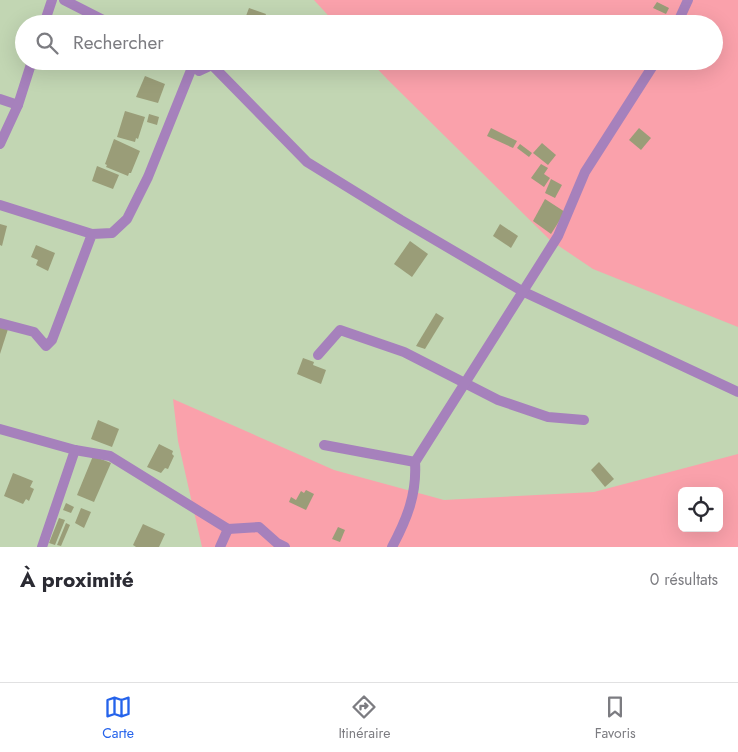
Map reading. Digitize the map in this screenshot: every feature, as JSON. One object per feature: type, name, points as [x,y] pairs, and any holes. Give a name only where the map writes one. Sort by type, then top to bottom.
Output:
[{"type":"street","points":[[47,15],[52,0]]},
{"type":"street","points":[[64,0],[93,15]]},
{"type":"street","points":[[681,15],[688,0]]},
{"type":"street","points":[[0,144],[18,105],[29,70]]},
{"type":"street","points":[[0,205],[92,234],[112,233],[127,219],[148,177],[186,70]]},
{"type":"street","points":[[217,70],[307,162],[522,291],[738,392]]},
{"type":"street","points":[[392,547],[406,521],[416,480],[415,462],[558,236],[585,172],[650,70]]},
{"type":"street","points":[[0,99],[18,105]]},
{"type":"street","points":[[0,323],[34,332],[46,346],[52,340],[92,234]]},
{"type":"street","points":[[318,355],[340,330],[404,352],[498,400],[548,417],[584,420]]},
{"type":"street","points":[[0,429],[75,450],[110,456],[228,529],[259,528],[285,547]]},
{"type":"street","points":[[324,445],[415,462]]},
{"type":"street","points":[[42,547],[75,450]]},
{"type":"street","points":[[220,547],[228,529]]},
{"type":"shaded area","points":[[314,0],[738,0],[738,327],[593,269],[550,240],[379,70],[723,70],[723,15],[328,15]]},
{"type":"shaded area","points":[[173,399],[334,470],[444,500],[594,492],[738,454],[738,547],[202,547],[178,441]]},
{"type":"building","points":[[657,2],[669,8],[666,14],[653,8]]},
{"type":"building","points":[[249,8],[266,14],[266,15],[246,15]]},
{"type":"building","points":[[145,76],[165,84],[158,103],[136,97]]},
{"type":"building","points":[[125,111],[145,117],[138,139],[136,138],[135,142],[117,137]]},
{"type":"building","points":[[149,114],[159,117],[157,125],[147,122]]},
{"type":"building","points":[[491,128],[517,141],[513,148],[487,136]]},
{"type":"building","points":[[639,128],[651,138],[641,150],[629,140]]},
{"type":"building","points":[[114,139],[140,151],[128,176],[106,167],[107,165],[105,164]]},
{"type":"building","points":[[542,143],[556,155],[548,165],[533,153]]},
{"type":"building","points":[[520,144],[532,153],[529,157],[517,148]]},
{"type":"building","points":[[541,164],[548,168],[544,174],[550,178],[544,187],[531,178]]},
{"type":"building","points":[[97,166],[119,175],[113,189],[92,181]]},
{"type":"building","points":[[551,179],[562,185],[555,198],[545,193]]},
{"type":"building","points":[[545,199],[565,212],[551,234],[533,221]]},
{"type":"building","points":[[0,224],[7,226],[2,246],[0,245]]},
{"type":"building","points":[[500,224],[518,236],[511,248],[493,236]]},
{"type":"building","points":[[410,241],[428,254],[412,277],[394,264]]},
{"type":"building","points":[[36,245],[55,253],[48,271],[36,265],[38,260],[31,257]]},
{"type":"building","points":[[436,313],[444,318],[425,349],[416,346]]},
{"type":"building","points":[[0,326],[8,329],[0,354]]},
{"type":"building","points":[[303,358],[314,362],[313,365],[326,370],[321,384],[297,374]]},
{"type":"building","points":[[98,420],[119,429],[112,447],[91,439]]},
{"type":"building","points":[[159,444],[173,451],[172,454],[174,456],[168,469],[165,468],[161,473],[147,467]]},
{"type":"building","points":[[93,456],[111,463],[94,502],[77,495]]},
{"type":"building","points":[[599,462],[614,479],[605,487],[591,470]]},
{"type":"building","points":[[13,473],[33,481],[30,487],[34,489],[29,501],[26,499],[23,504],[4,496]]},
{"type":"building","points":[[306,490],[314,494],[306,510],[289,502],[291,497],[296,500],[301,491],[304,493]]},
{"type":"building","points":[[66,503],[74,507],[71,513],[63,510]]},
{"type":"building","points":[[81,508],[91,512],[84,528],[75,523]]},
{"type":"building","points":[[59,518],[65,520],[55,545],[49,543]]},
{"type":"building","points":[[66,523],[70,525],[61,546],[57,545]]},
{"type":"building","points":[[143,524],[165,534],[159,547],[136,547],[133,545]]},
{"type":"building","points":[[338,527],[345,530],[340,542],[332,539]]}]
